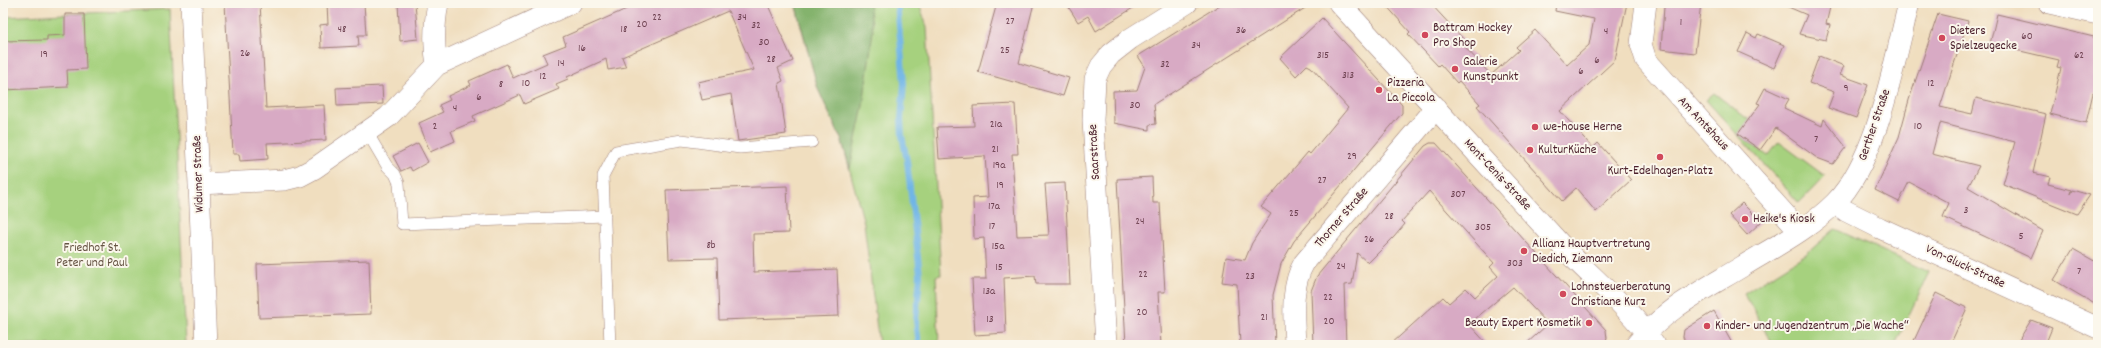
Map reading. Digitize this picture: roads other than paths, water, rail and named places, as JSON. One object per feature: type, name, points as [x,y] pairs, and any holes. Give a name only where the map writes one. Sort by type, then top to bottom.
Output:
[{"type":"street","name":"Widumer Straße","points":[[192,3],[206,345]]},
{"type":"street","points":[[437,65],[433,28],[438,3]]},
{"type":"street","points":[[199,184],[284,180],[300,176],[315,168],[388,117],[437,65],[571,3]]},
{"type":"street","name":"Saarstraße","points":[[1106,345],[1093,120],[1095,80],[1101,66],[1112,54],[1130,39],[1187,3]]},
{"type":"street","name":"Mont-Cenis-Straße","points":[[1339,3],[1565,249],[1603,284],[1646,341]]},
{"type":"street","name":"Am Amtshaus","points":[[1646,3],[1642,44],[1646,60],[1800,230]]},
{"type":"street","name":"Gerther Straße","points":[[1646,341],[1670,310],[1800,230],[1835,203],[1864,161],[1888,92],[1909,3]]},
{"type":"street","points":[[2049,3],[2098,14]]},
{"type":"street","name":"Thorner Straße","points":[[1295,345],[1294,295],[1297,275],[1304,263],[1436,108]]},
{"type":"street","name":"Von-Gluck-Straße","points":[[1835,203],[1846,211],[1880,228],[2098,328]]},
{"type":"lane","points":[[367,132],[387,166],[395,174],[399,183],[402,224],[605,216]]},
{"type":"lane","points":[[610,345],[603,176],[616,151],[682,140],[740,148],[812,142]]},
{"type":"waterway","points":[[897,3],[904,84],[901,119],[902,136],[907,161],[920,275],[916,321],[919,345]]},
{"type":"place","name":"Battram Hockey Pro Shop","points":[[1425,35]]},
{"type":"place","name":"Dieters Spielzeugecke","points":[[1942,38]]},
{"type":"place","name":"Galerie Kunstpunkt","points":[[1455,69]]},
{"type":"place","name":"Pizzeria La Piccola","points":[[1379,90]]},
{"type":"place","name":"we-house Herne","points":[[1535,127]]},
{"type":"place","name":"KulturKüche","points":[[1530,150]]},
{"type":"place","name":"Kurt-Edelhagen-Platz","points":[[1660,157]]},
{"type":"place","name":"Heike's Kiosk","points":[[1745,219]]},
{"type":"place","name":"Allianz Hauptvertretung Diedich, Ziemann","points":[[1524,251]]},
{"type":"place","name":"Lohnsteuerberatung Christiane Kurz","points":[[1563,294]]},
{"type":"place","name":"Beauty Expert Kosmetik","points":[[1589,323]]},
{"type":"place","name":"Kinder- und Jugendzentrum „Die Wache“","points":[[1707,326]]},
{"type":"park label","name":"Friedhof St. Peter und Paul","points":[[92,256]]}]
